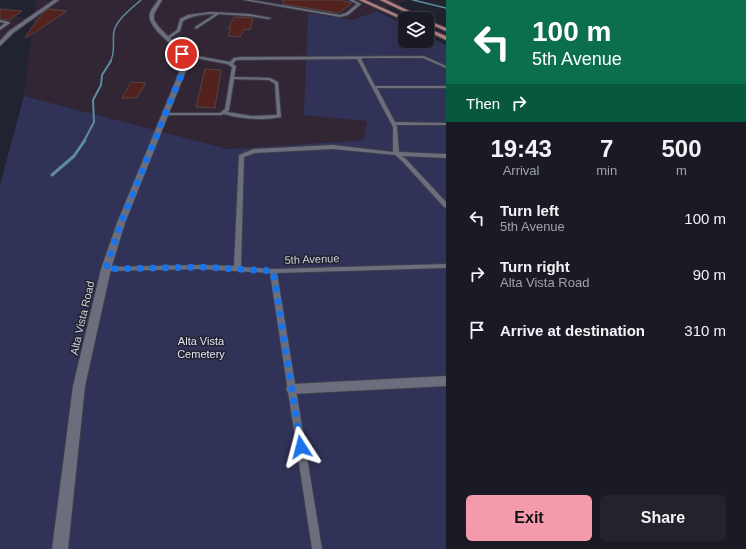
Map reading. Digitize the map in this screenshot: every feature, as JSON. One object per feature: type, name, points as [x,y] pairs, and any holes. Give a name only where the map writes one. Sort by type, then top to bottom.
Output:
[{"type":"main road","points":[[361,0],[398,16]]},
{"type":"main road","points":[[382,0],[409,12]]},
{"type":"main road","points":[[434,24],[446,30]]},
{"type":"main road","points":[[434,32],[446,38]]},
{"type":"street","points":[[0,44],[11,32],[57,0]]},
{"type":"street","points":[[160,0],[152,13],[155,26],[169,38],[182,54]]},
{"type":"street","name":"Alta Vista Road","points":[[60,549],[79,386],[106,269],[121,223],[184,68],[185,62],[182,54]]},
{"type":"street","points":[[292,389],[446,381]]},
{"type":"lane","points":[[246,0],[340,16],[346,14],[359,4],[351,0]]},
{"type":"lane","points":[[169,38],[179,30],[181,20],[185,18],[217,14],[250,14],[269,18]]},
{"type":"lane","points":[[196,28],[217,14]]},
{"type":"lane","points":[[0,21],[8,23],[0,29]]},
{"type":"lane","points":[[182,54],[234,66],[227,110],[225,112]]},
{"type":"lane","points":[[230,64],[235,58],[424,57],[446,67]]},
{"type":"lane","points":[[360,58],[359,59],[395,127],[396,154]]},
{"type":"lane","points":[[166,114],[225,112],[238,116],[279,116],[277,83],[270,79],[232,78]]},
{"type":"lane","points":[[374,88],[446,87]]},
{"type":"lane","points":[[393,123],[446,124]]},
{"type":"lane","points":[[237,269],[241,156],[254,151],[333,147],[416,156],[446,156]]},
{"type":"lane","points":[[396,154],[404,160],[446,206]]},
{"type":"lane","name":"5th Avenue","points":[[106,269],[200,267],[273,271],[446,266]]},
{"type":"lane","points":[[273,271],[317,549]]},
{"type":"shaded area","points":[[36,0],[407,0],[352,20],[309,13],[368,121],[364,140],[228,149],[24,96]]},
{"type":"shaded area","points":[[0,15],[29,18],[0,45]]},
{"type":"green space","name":"Alta Vista Cemetery","points":[[377,11],[398,22],[398,48],[434,48],[434,39],[446,45],[446,549],[0,549],[0,185],[24,96],[228,149],[364,140],[367,121],[304,115],[308,13],[352,20]]},
{"type":"building","points":[[283,0],[338,0],[352,3],[339,13],[283,4]]},
{"type":"building","points":[[0,9],[22,11],[9,20],[0,19]]},
{"type":"building","points":[[48,9],[67,11],[26,38],[25,37],[43,13]]},
{"type":"building","points":[[234,17],[253,18],[250,30],[244,29],[240,37],[228,36],[231,29],[228,29]]},
{"type":"building","points":[[205,69],[221,70],[215,108],[196,107]]},
{"type":"building","points":[[131,82],[146,83],[137,98],[122,98]]},
{"type":"waterway","points":[[110,62],[113,55],[114,31],[118,22],[141,0]]},
{"type":"waterway","points":[[413,0],[446,8]]},
{"type":"waterway","points":[[84,141],[94,122],[93,100],[101,85],[102,75],[111,61]]},
{"type":"waterway","points":[[52,175],[74,156],[85,140]]},
{"type":"route","points":[[182,54],[185,62],[184,68],[121,223],[106,269],[200,267],[273,271],[301,447]]}]
